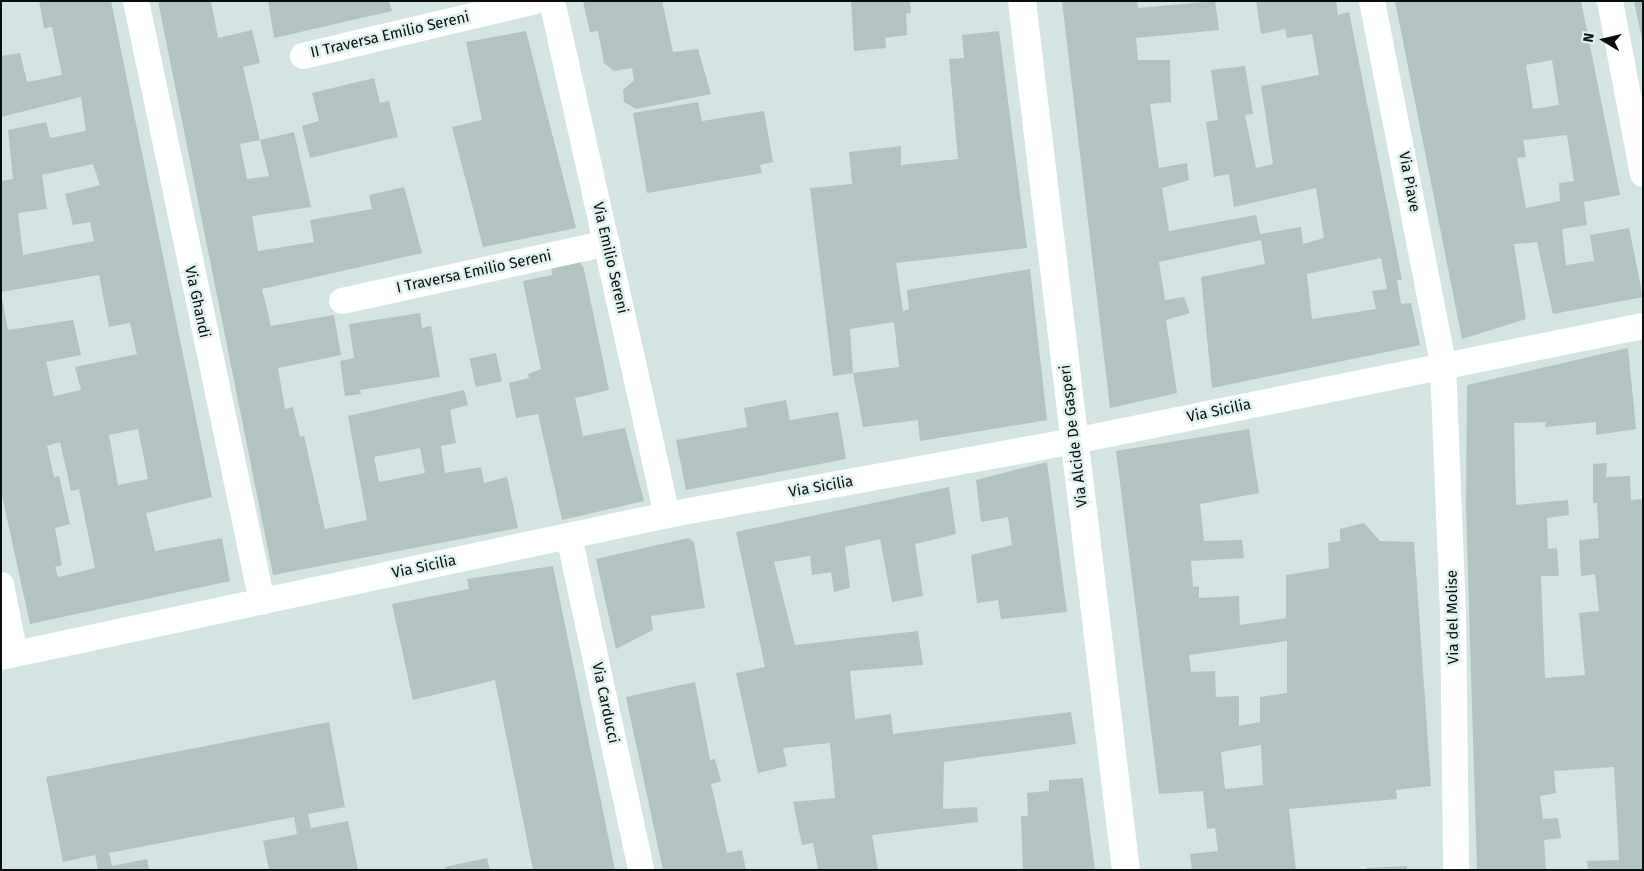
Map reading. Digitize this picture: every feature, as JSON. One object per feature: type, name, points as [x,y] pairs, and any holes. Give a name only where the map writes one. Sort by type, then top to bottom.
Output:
[{"type":"street","name":"Via Ghandi","points":[[136,1],[262,602]]},
{"type":"street","name":"II Traversa Emilio Sereni","points":[[303,56],[535,1]]},
{"type":"street","name":"Via Emilio Sereni","points":[[552,1],[667,516]]},
{"type":"street","name":"Via Alcide De Gasperi","points":[[1022,1],[1126,870]]},
{"type":"street","name":"Via Piave","points":[[1372,1],[1443,364]]},
{"type":"street","points":[[1610,1],[1643,174]]},
{"type":"street","name":"I Traversa Emilio Sereni","points":[[342,301],[607,243]]},
{"type":"street","name":"Via Sicilia","points":[[8,656],[667,516],[1074,442],[1443,364],[1643,326]]},
{"type":"street","name":"Via del Molise","points":[[1443,364],[1453,612],[1456,870]]},
{"type":"street","name":"Via Carducci","points":[[568,536],[641,870]]},
{"type":"street","points":[[1,585],[8,656]]},
{"type":"building","points":[[39,1],[111,1],[212,497],[146,513],[155,551],[222,538],[230,581],[30,624],[1,491],[1,293],[8,330],[73,320],[81,355],[46,362],[54,396],[81,390],[75,367],[137,354],[130,323],[109,327],[99,275],[1,292],[1,181],[13,179],[8,130],[46,122],[50,138],[86,131],[81,97],[1,117],[1,56],[20,53],[27,82],[62,75],[52,27],[44,28]],"holes":[[[93,164],[100,185],[65,194],[73,225],[90,222],[94,241],[23,255],[18,213],[47,209],[42,175]],[[138,429],[148,479],[118,485],[109,435]],[[60,442],[71,491],[79,489],[95,568],[58,577],[55,567],[62,565],[55,528],[70,524],[59,476],[54,477],[47,446]]]},
{"type":"building","points":[[158,1],[211,1],[218,38],[252,30],[260,63],[243,67],[260,140],[294,132],[311,207],[252,216],[258,251],[314,242],[310,220],[372,209],[369,195],[404,187],[422,253],[262,289],[271,326],[334,315],[341,355],[278,368],[285,409],[293,407],[300,437],[304,436],[325,529],[367,520],[348,416],[464,390],[468,405],[450,410],[456,443],[441,446],[445,473],[481,467],[484,483],[507,477],[518,528],[273,575]],"holes":[[[260,140],[269,176],[247,179],[240,144]],[[420,448],[425,473],[379,482],[374,457]]]},
{"type":"building","points":[[268,1],[389,1],[392,11],[274,38]]},
{"type":"building","points":[[583,1],[662,1],[673,52],[698,49],[711,94],[636,109],[624,102],[623,90],[634,80],[632,68],[614,71],[604,63],[598,31],[590,32]]},
{"type":"building","points":[[851,1],[910,1],[911,13],[906,14],[907,35],[885,38],[886,48],[854,51]]},
{"type":"building","points":[[1062,1],[1137,1],[1138,8],[1215,1],[1219,30],[1136,38],[1138,60],[1170,60],[1171,102],[1150,104],[1159,168],[1187,163],[1189,180],[1162,188],[1169,231],[1256,215],[1260,234],[1301,227],[1303,244],[1324,238],[1316,188],[1234,207],[1229,174],[1214,177],[1206,122],[1218,120],[1211,70],[1245,66],[1253,114],[1245,115],[1256,168],[1273,164],[1261,86],[1319,75],[1312,34],[1287,38],[1285,29],[1261,34],[1256,1],[1336,1],[1338,15],[1349,12],[1402,280],[1397,280],[1401,304],[1411,303],[1420,345],[1212,388],[1201,277],[1265,264],[1261,240],[1159,262],[1165,300],[1184,297],[1190,313],[1166,320],[1177,393],[1110,408]],"holes":[[[1381,258],[1387,289],[1372,291],[1376,309],[1312,319],[1307,274]]]},
{"type":"building","points":[[1395,1],[1581,1],[1620,195],[1584,202],[1587,225],[1562,229],[1566,265],[1594,261],[1590,235],[1629,228],[1643,297],[1553,314],[1537,242],[1514,244],[1526,319],[1462,339]],"holes":[[[1552,60],[1559,105],[1533,109],[1526,65]],[[1567,135],[1574,181],[1559,183],[1560,201],[1526,208],[1517,158],[1526,157],[1523,140]]]},
{"type":"building","points":[[1634,1],[1643,1],[1643,39],[1642,39]]},
{"type":"building","points":[[526,31],[576,228],[483,247],[452,127],[482,120],[466,42]]},
{"type":"building","points":[[999,31],[1027,248],[896,263],[903,311],[909,309],[907,290],[1030,269],[1047,420],[920,441],[918,420],[863,427],[853,373],[833,376],[810,188],[852,184],[849,152],[901,146],[901,165],[958,159],[949,59],[964,58],[962,35]],"holes":[[[894,322],[899,367],[853,373],[850,329]]]},
{"type":"building","points":[[374,78],[380,103],[389,101],[398,137],[310,158],[302,126],[319,121],[312,93]]},
{"type":"building","points":[[698,102],[702,121],[764,111],[773,162],[760,165],[762,173],[647,193],[633,113]]},
{"type":"building","points":[[579,261],[584,269],[609,390],[575,398],[583,436],[625,428],[644,501],[562,520],[538,414],[516,418],[509,383],[529,378],[528,374],[541,369],[523,281],[552,275],[551,266]]},
{"type":"building","points":[[420,313],[422,328],[431,326],[440,377],[360,390],[361,394],[345,396],[340,361],[354,358],[349,324]]},
{"type":"building","points":[[1628,348],[1636,429],[1596,435],[1596,422],[1545,427],[1546,422],[1514,423],[1516,505],[1568,500],[1569,515],[1547,518],[1548,549],[1557,548],[1559,576],[1541,576],[1545,678],[1585,675],[1579,613],[1599,611],[1595,574],[1581,576],[1579,540],[1599,538],[1597,503],[1593,503],[1593,464],[1607,463],[1606,477],[1630,476],[1631,500],[1643,499],[1643,870],[1588,870],[1587,861],[1619,860],[1614,767],[1554,771],[1556,793],[1540,796],[1543,819],[1558,818],[1561,838],[1544,840],[1546,870],[1477,870],[1466,507],[1467,385]]},
{"type":"building","points":[[496,353],[502,381],[476,387],[470,359]]},
{"type":"building","points":[[786,400],[790,420],[838,412],[846,459],[686,490],[676,440],[747,427],[744,408]]},
{"type":"building","points":[[1249,429],[1259,493],[1200,504],[1204,541],[1242,540],[1244,558],[1191,561],[1193,587],[1199,586],[1199,598],[1239,596],[1240,625],[1286,618],[1286,575],[1329,568],[1328,543],[1340,541],[1340,529],[1364,523],[1380,541],[1414,542],[1431,786],[1396,790],[1397,799],[1289,809],[1296,870],[1192,870],[1190,854],[1218,851],[1215,828],[1207,829],[1203,791],[1159,794],[1116,451]],"holes":[[[1287,641],[1287,693],[1260,697],[1260,722],[1239,726],[1239,696],[1216,697],[1215,671],[1191,672],[1189,655]],[[1261,745],[1263,785],[1225,789],[1221,752]]]},
{"type":"building","points":[[1047,462],[1067,612],[1001,619],[998,600],[977,603],[971,555],[1012,545],[1008,517],[981,522],[976,480]]},
{"type":"building","points":[[949,487],[956,534],[915,544],[923,596],[892,602],[880,539],[845,547],[850,588],[834,592],[831,572],[812,575],[810,556],[774,562],[795,645],[918,631],[923,665],[850,671],[855,719],[891,714],[893,734],[1071,712],[1076,744],[944,762],[943,809],[977,807],[978,822],[872,835],[878,870],[818,870],[813,843],[802,845],[793,802],[835,798],[830,743],[783,748],[787,766],[758,773],[736,673],[765,667],[736,532]]},
{"type":"building","points":[[688,538],[694,542],[705,608],[651,616],[653,630],[616,649],[596,559]]},
{"type":"building","points":[[553,566],[615,870],[533,870],[495,680],[413,700],[392,604],[469,589],[467,579]]},
{"type":"building","points":[[695,682],[710,760],[715,759],[721,781],[711,784],[727,853],[742,850],[746,870],[663,870],[626,697]]},
{"type":"building","points":[[329,722],[345,807],[308,814],[311,828],[348,821],[358,870],[269,870],[263,841],[297,834],[294,817],[109,853],[112,866],[147,859],[149,870],[98,870],[95,855],[63,862],[46,777]]},
{"type":"building","points":[[1083,778],[1095,870],[1023,870],[1021,816],[1028,816],[1027,793],[1049,791],[1049,780]]},
{"type":"building","points":[[487,858],[490,870],[446,870],[445,867]]},
{"type":"building","points":[[1407,866],[1407,870],[1366,870],[1366,868]]}]
